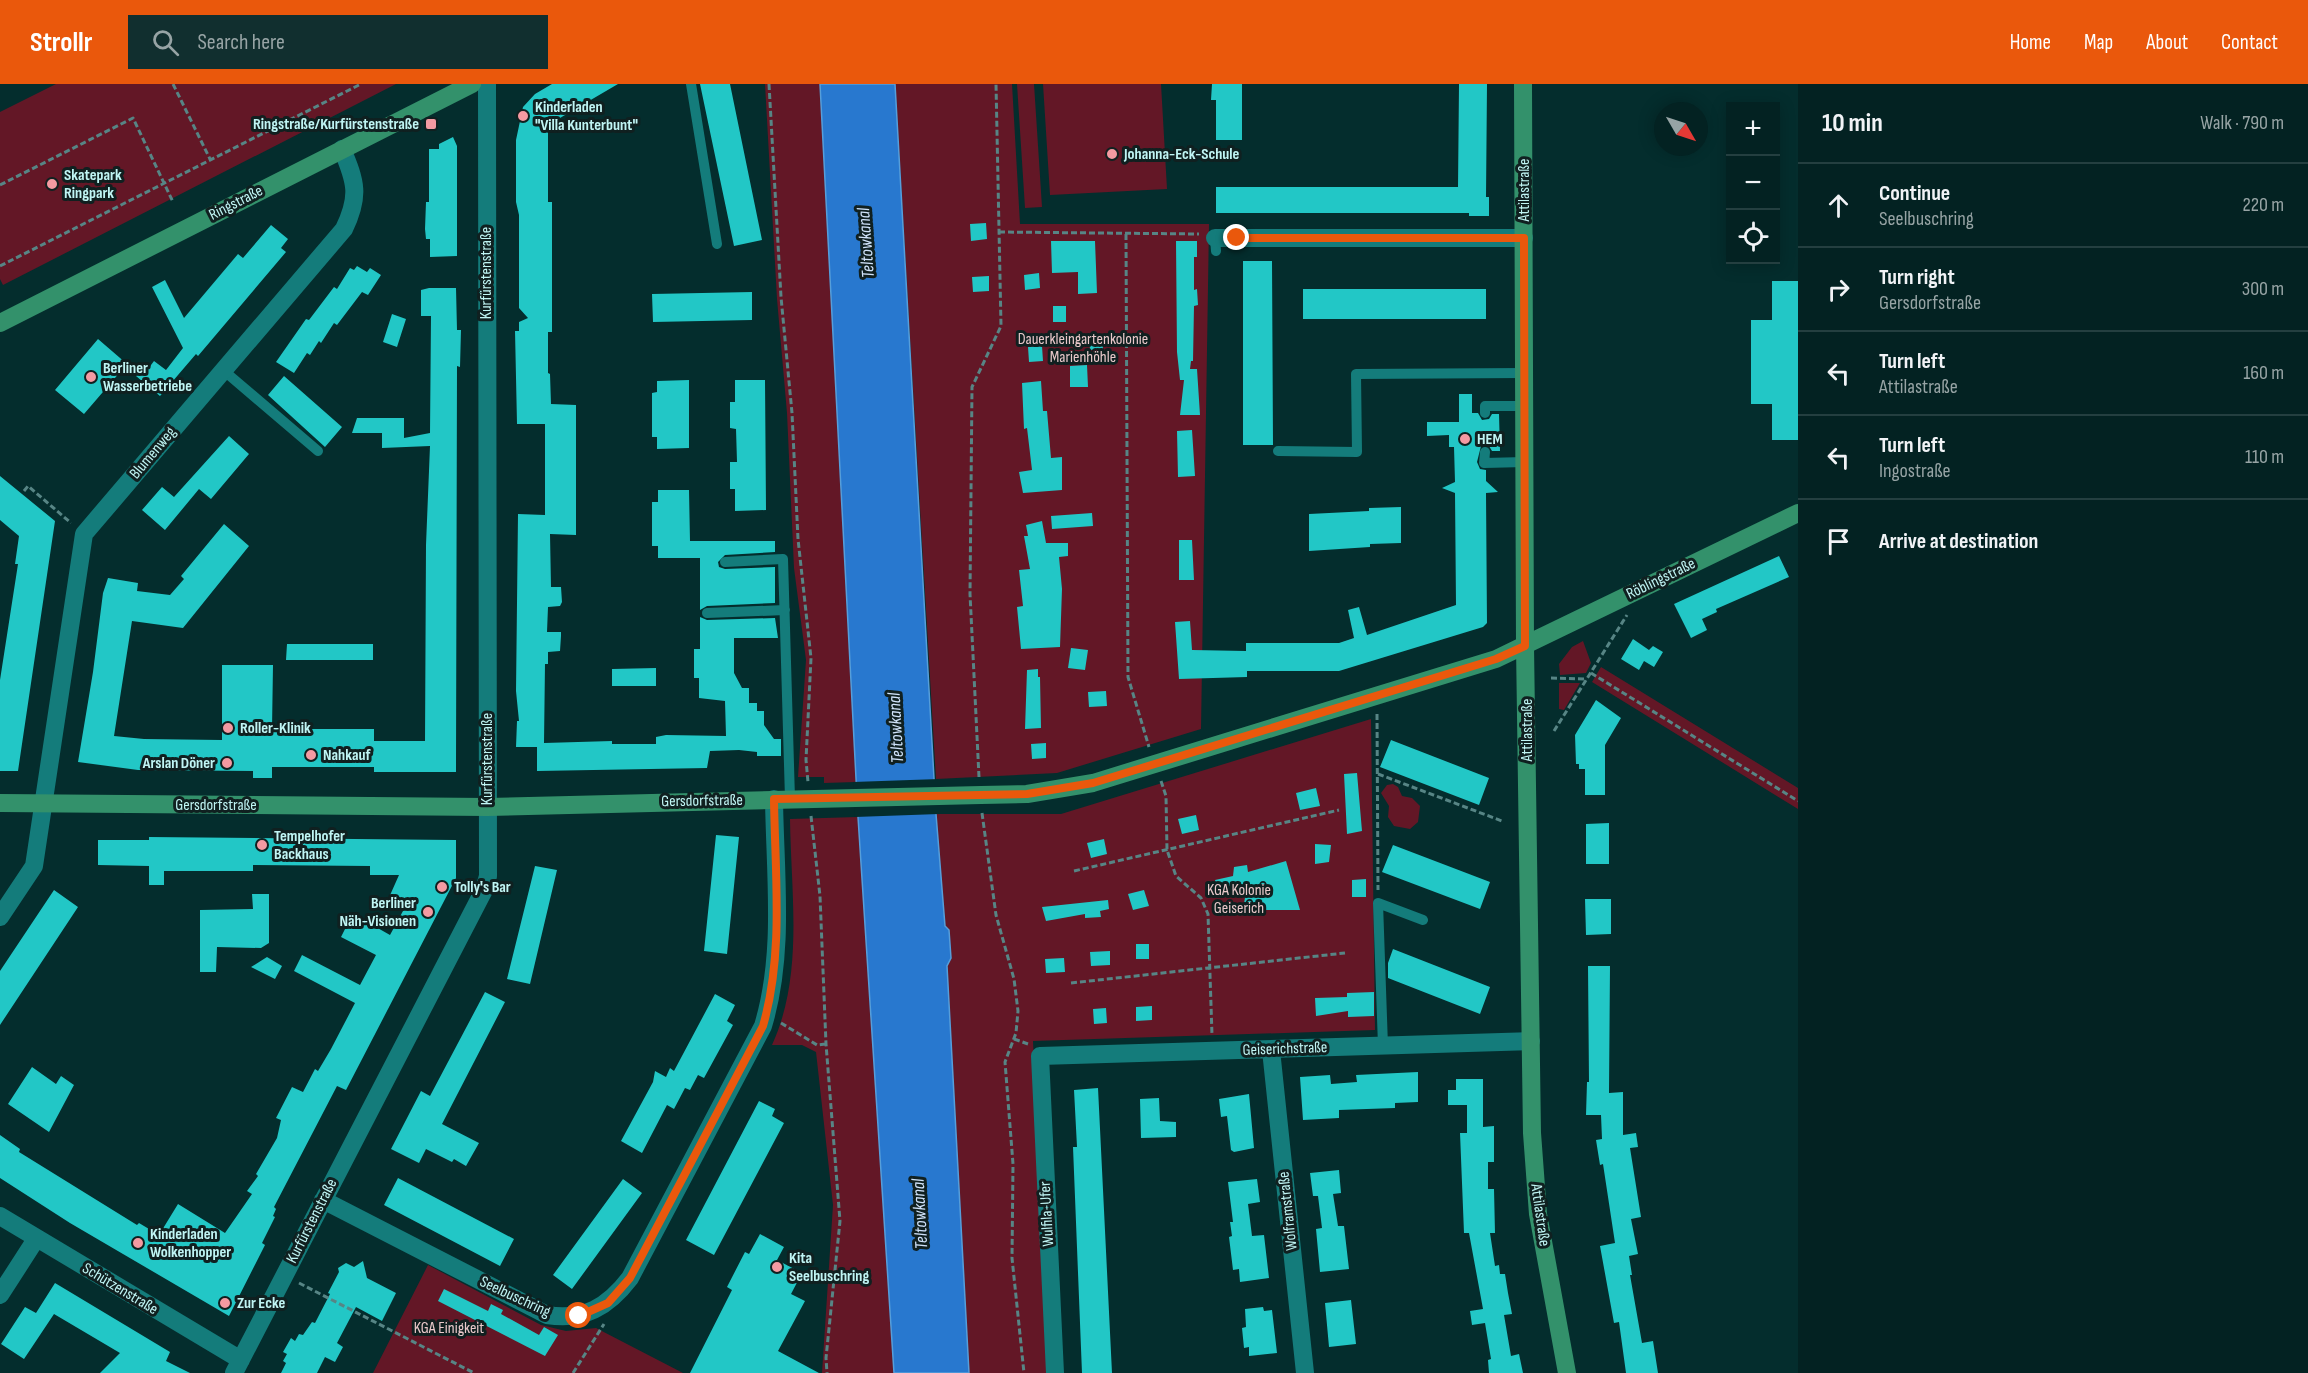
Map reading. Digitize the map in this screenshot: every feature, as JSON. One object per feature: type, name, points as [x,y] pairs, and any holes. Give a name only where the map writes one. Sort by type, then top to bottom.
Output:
[{"type":"street","name":"Ringstraße","points":[[2,317],[472,84]]},
{"type":"street","name":"Kurfürstenstraße","points":[[237,1366],[484,890],[488,876],[487,84]]},
{"type":"street","name":"Attilastraße","points":[[1523,84],[1525,646],[1531,1041],[1536,1196],[1567,1373]]},
{"type":"street","name":"Blumenweg","points":[[0,917],[34,866],[84,534],[344,229],[352,212],[356,195],[350,168],[342,149]]},
{"type":"street","points":[[1211,241],[1524,238]]},
{"type":"street","name":"Röblingstraße","points":[[1525,646],[1798,513]]},
{"type":"street","name":"Gersdorfstraße","points":[[0,803],[487,807],[1027,794],[1093,783],[1455,672],[1525,646]]},
{"type":"street","name":"Seelbuschring","points":[[323,1200],[547,1315],[579,1316],[608,1303],[630,1278],[763,1026],[772,991],[776,961],[782,799]]},
{"type":"street","name":"Geiserichstraße","points":[[1034,1050],[1212,1052],[1531,1041]]},
{"type":"street","name":"Wulfila-Ufer","points":[[1034,1050],[1054,1373]]},
{"type":"street","name":"Wolframstraße","points":[[1270,1050],[1305,1373]]},
{"type":"street","name":"Schützenstraße","points":[[0,1216],[237,1366]]},
{"type":"street","points":[[0,1295],[36,1239]]},
{"type":"lane","points":[[691,84],[717,244]]},
{"type":"lane","points":[[223,370],[318,451]]},
{"type":"lane","points":[[1278,452],[1357,452],[1356,374],[1524,373]]},
{"type":"lane","points":[[1485,413],[1485,406],[1525,406]]},
{"type":"lane","points":[[1485,452],[1484,463],[1525,462]]},
{"type":"lane","points":[[725,562],[783,559],[785,610],[782,799]]},
{"type":"lane","points":[[707,614],[785,610]]},
{"type":"lane","points":[[1383,1046],[1378,903],[1423,920]]},
{"type":"path","points":[[173,84],[210,159]]},
{"type":"path","points":[[0,266],[361,84]]},
{"type":"path","points":[[769,84],[781,297],[792,413],[798,539],[811,658],[806,760],[808,782]]},
{"type":"path","points":[[996,84],[1001,326],[972,387],[970,594],[979,795],[996,915],[1017,996],[1018,1024],[1005,1062],[1013,1164],[1012,1258],[1024,1373]]},
{"type":"path","points":[[0,185],[133,118],[173,202]]},
{"type":"path","points":[[999,232],[1126,234],[1211,241]]},
{"type":"path","points":[[1126,234],[1128,677],[1149,747]]},
{"type":"path","points":[[24,491],[28,486],[71,524]]},
{"type":"path","points":[[1554,731],[1628,613]]},
{"type":"path","points":[[1591,673],[1798,801]]},
{"type":"path","points":[[1551,678],[1587,679]]},
{"type":"path","points":[[1377,714],[1378,903]]},
{"type":"path","points":[[1378,774],[1502,821]]},
{"type":"path","points":[[1160,780],[1166,796],[1167,850],[1176,876],[1201,898],[1208,914],[1212,1052]]},
{"type":"path","points":[[1074,871],[1339,810]]},
{"type":"path","points":[[811,815],[820,896],[826,1044],[840,1221],[826,1358],[827,1373]]},
{"type":"path","points":[[1071,982],[1344,953]]},
{"type":"path","points":[[778,1020],[817,1045],[826,1044]]},
{"type":"path","points":[[1014,1039],[1034,1050]]},
{"type":"path","points":[[298,1283],[474,1373]]},
{"type":"path","points":[[573,1373],[599,1334]]},
{"type":"green space","points":[[56,84],[396,84],[3,285],[0,279],[0,112]]},
{"type":"green space","points":[[765,84],[820,84],[856,782],[824,783],[824,777],[798,777],[806,660],[794,568],[787,413],[777,299]]},
{"type":"green space","name":"Dauerkleingartenkolonie Marienhöhle","points":[[895,84],[1012,84],[1020,224],[1209,224],[1201,729],[1057,773],[936,779]]},
{"type":"green space","points":[[1017,84],[1034,84],[1042,207],[1025,208]]},
{"type":"green space","points":[[1043,84],[1161,84],[1167,189],[1050,195]]},
{"type":"green space","points":[[1583,641],[1591,663],[1586,673],[1560,675],[1559,664],[1572,647]]},
{"type":"green space","points":[[1601,667],[1798,788],[1798,809],[1592,682]]},
{"type":"green space","points":[[1559,683],[1580,683],[1564,710],[1559,709]]},
{"type":"green space","name":"KGA Kolonie Geiserich","points":[[1371,719],[1375,1030],[1033,1041],[1048,1373],[969,1373],[947,966],[951,958],[949,931],[945,926],[936,814],[1061,814]]},
{"type":"green space","points":[[1393,784],[1398,787],[1402,796],[1412,798],[1420,806],[1418,822],[1410,829],[1394,826],[1388,817],[1389,806],[1381,793],[1387,785]]},
{"type":"green space","points":[[858,817],[894,1373],[822,1373],[833,1205],[816,1052],[802,1045],[772,1045],[782,1018],[792,963],[793,905],[790,819]]},
{"type":"green space","name":"KGA Einigkeit","points":[[428,1265],[541,1325],[566,1331],[596,1328],[683,1373],[373,1373]]},
{"type":"water","name":"Teltowkanal","points":[[820,84],[895,84],[936,814],[945,926],[949,930],[951,958],[947,966],[969,1373],[894,1373],[858,817]]},
{"type":"pier","points":[[939,779],[939,814],[855,817],[853,782]]},
{"type":"building","points":[[552,84],[618,84],[548,125],[548,202],[552,202],[552,332],[548,332],[548,373],[550,374],[551,404],[576,405],[576,535],[550,534],[551,587],[561,587],[562,602],[560,606],[548,607],[547,632],[561,632],[561,636],[560,651],[548,652],[548,664],[545,664],[544,743],[612,741],[612,744],[656,744],[656,737],[666,735],[726,736],[725,701],[699,698],[699,678],[694,678],[694,649],[700,649],[700,617],[707,620],[775,618],[778,638],[734,638],[734,673],[742,688],[749,688],[749,703],[757,703],[757,711],[764,711],[764,725],[774,739],[781,739],[781,756],[757,756],[757,752],[739,750],[710,751],[707,768],[537,771],[537,747],[516,747],[517,721],[519,721],[516,691],[518,514],[545,515],[545,424],[517,424],[515,331],[519,331],[519,322],[528,318],[519,308],[516,140],[523,107],[535,94]]},
{"type":"building","points":[[700,84],[730,84],[762,240],[734,246]]},
{"type":"building","points":[[1212,84],[1242,84],[1242,140],[1216,140],[1216,100],[1211,100]]},
{"type":"building","points":[[1459,84],[1487,84],[1486,197],[1489,197],[1489,216],[1469,216],[1469,213],[1216,213],[1216,187],[1458,187]]},
{"type":"building","points":[[453,137],[457,146],[457,256],[430,257],[430,239],[426,239],[425,229],[426,202],[429,202],[429,149],[439,149],[439,144]]},
{"type":"building","points":[[986,223],[987,239],[971,241],[970,224]]},
{"type":"building","points":[[271,225],[288,239],[281,248],[286,252],[198,356],[196,354],[160,396],[136,376],[145,366],[148,369],[154,361],[166,370],[183,348],[152,287],[165,280],[184,318],[238,254],[243,258]]},
{"type":"building","points":[[1051,241],[1095,241],[1097,293],[1078,294],[1078,272],[1052,273]]},
{"type":"building","points":[[1176,241],[1197,241],[1197,257],[1194,257],[1194,290],[1197,289],[1198,305],[1194,306],[1193,361],[1191,361],[1190,369],[1197,369],[1200,415],[1180,415],[1184,380],[1180,380],[1177,352]]},
{"type":"building","points":[[1243,261],[1272,261],[1273,445],[1243,445]]},
{"type":"building","points":[[357,266],[367,272],[370,268],[381,275],[368,295],[362,292],[337,325],[334,323],[321,343],[319,341],[310,355],[307,353],[294,373],[276,362],[306,319],[309,320],[334,287],[337,289],[350,268],[354,270]]},
{"type":"building","points":[[1039,273],[1040,288],[1025,290],[1024,275]]},
{"type":"building","points":[[989,276],[989,291],[973,292],[972,277]]},
{"type":"building","points":[[1772,281],[1798,281],[1798,440],[1772,440],[1772,404],[1751,404],[1751,320],[1772,320]]},
{"type":"building","points":[[456,288],[457,330],[461,330],[460,367],[457,366],[456,772],[374,772],[374,767],[272,767],[272,778],[253,778],[253,771],[138,770],[78,762],[103,593],[108,578],[138,583],[137,591],[170,595],[184,579],[181,576],[224,524],[249,546],[183,628],[132,621],[114,736],[144,739],[222,740],[222,665],[273,665],[272,729],[374,729],[374,741],[425,741],[426,545],[430,446],[382,448],[382,433],[352,433],[357,418],[404,418],[404,438],[430,433],[431,316],[421,316],[421,290]]},
{"type":"building","points":[[1303,289],[1486,289],[1486,319],[1303,319]]},
{"type":"building","points":[[752,292],[752,320],[653,322],[652,294]]},
{"type":"building","points":[[1053,306],[1066,306],[1066,322],[1053,322]]},
{"type":"building","points":[[392,314],[406,319],[397,347],[383,342]]},
{"type":"building","points":[[1102,336],[1103,349],[1090,350],[1089,337]]},
{"type":"building","name":"Berliner Wasserbetriebe","points":[[98,339],[127,364],[84,414],[55,390]]},
{"type":"building","points":[[1042,346],[1043,361],[1029,362],[1028,347]]},
{"type":"building","points":[[1087,365],[1088,387],[1070,387],[1070,366]]},
{"type":"building","points":[[284,376],[342,427],[325,447],[268,395]]},
{"type":"building","points":[[689,380],[689,448],[657,449],[657,437],[652,437],[652,393],[657,392],[657,381]]},
{"type":"building","points":[[735,380],[765,380],[766,510],[735,511],[735,489],[730,489],[730,462],[737,462],[736,429],[730,428],[730,402],[735,402]]},
{"type":"building","points":[[1041,381],[1043,411],[1047,411],[1051,458],[1062,457],[1062,490],[1023,493],[1019,472],[1032,470],[1027,428],[1024,429],[1022,383]]},
{"type":"building","points":[[1459,394],[1472,394],[1472,413],[1478,413],[1482,420],[1489,419],[1492,414],[1499,414],[1500,451],[1492,451],[1489,446],[1481,446],[1477,462],[1480,469],[1486,470],[1486,481],[1498,492],[1486,493],[1487,623],[1483,627],[1339,671],[1247,671],[1247,677],[1179,679],[1175,622],[1190,621],[1192,650],[1246,651],[1246,643],[1339,643],[1354,638],[1348,610],[1359,607],[1367,635],[1456,605],[1455,493],[1442,488],[1455,482],[1454,447],[1449,447],[1449,435],[1427,436],[1427,422],[1459,422]]},
{"type":"building","points":[[1192,430],[1195,476],[1178,477],[1177,431]]},
{"type":"building","points":[[229,436],[249,454],[211,499],[199,489],[165,530],[142,510],[162,487],[174,497]]},
{"type":"building","points":[[0,476],[55,521],[18,771],[0,771],[0,680],[18,564],[15,564],[19,536],[0,520]]},
{"type":"building","points":[[658,490],[689,490],[690,541],[775,541],[775,552],[725,555],[718,562],[719,567],[725,569],[775,567],[775,603],[707,606],[700,610],[700,558],[658,558],[658,546],[652,546],[652,502],[658,502]]},
{"type":"building","points":[[1401,507],[1401,543],[1309,551],[1309,514]]},
{"type":"building","points":[[1092,513],[1093,526],[1052,529],[1051,516]]},
{"type":"building","points":[[1042,521],[1046,543],[1068,543],[1068,556],[1059,557],[1062,589],[1060,647],[1021,649],[1017,607],[1023,606],[1019,570],[1030,569],[1024,536],[1028,536],[1026,525]]},
{"type":"building","points":[[1179,540],[1192,540],[1194,580],[1179,580]]},
{"type":"building","points":[[1779,556],[1789,577],[1716,609],[1717,612],[1702,619],[1707,630],[1691,638],[1674,604]]},
{"type":"building","points":[[1633,639],[1649,650],[1653,646],[1663,652],[1654,667],[1644,661],[1639,670],[1621,659]]},
{"type":"building","points":[[287,644],[373,644],[373,660],[286,660]]},
{"type":"building","points":[[1071,648],[1088,650],[1085,670],[1068,668]]},
{"type":"building","points":[[656,668],[656,686],[612,686],[612,669]]},
{"type":"building","points":[[1038,669],[1041,728],[1025,729],[1027,670]]},
{"type":"building","points":[[1106,691],[1107,706],[1089,707],[1088,692]]},
{"type":"building","points":[[1596,700],[1621,718],[1605,745],[1605,795],[1585,795],[1585,769],[1579,769],[1579,764],[1576,764],[1575,735]]},
{"type":"building","points":[[1391,740],[1489,778],[1479,805],[1380,767]]},
{"type":"building","points":[[1046,743],[1046,758],[1032,759],[1031,744]]},
{"type":"building","points":[[1357,773],[1362,831],[1347,834],[1344,774]]},
{"type":"building","points":[[1316,788],[1320,806],[1300,810],[1296,793]]},
{"type":"building","points":[[1196,815],[1199,830],[1182,834],[1178,819]]},
{"type":"building","points":[[1609,823],[1609,864],[1586,864],[1586,824]]},
{"type":"building","points":[[716,835],[739,837],[727,954],[704,951]]},
{"type":"building","points":[[149,837],[456,840],[456,878],[346,1090],[337,1086],[274,1207],[276,1209],[273,1216],[275,1217],[262,1243],[265,1245],[229,1316],[70,1223],[0,1178],[0,1135],[20,1149],[19,1152],[137,1225],[139,1223],[159,1235],[178,1204],[225,1233],[252,1194],[247,1191],[258,1176],[256,1174],[277,1138],[281,1120],[276,1118],[292,1087],[303,1092],[315,1069],[318,1071],[331,1049],[355,1003],[294,971],[302,955],[360,985],[376,955],[341,937],[346,927],[360,918],[390,935],[403,911],[387,902],[399,875],[370,875],[370,866],[253,865],[253,871],[164,871],[164,885],[149,885],[149,866],[98,865],[98,840],[149,840]]},
{"type":"building","points":[[1104,839],[1107,854],[1091,858],[1087,843]]},
{"type":"building","points":[[1315,844],[1331,845],[1329,862],[1315,864]]},
{"type":"building","points":[[1393,845],[1490,882],[1480,909],[1382,872]]},
{"type":"building","points":[[1286,861],[1300,910],[1243,910],[1247,885],[1217,887],[1215,880],[1233,876],[1234,867],[1247,865],[1248,872]]},
{"type":"building","points":[[535,866],[557,870],[530,984],[507,979]]},
{"type":"building","points":[[1366,879],[1366,897],[1352,897],[1352,880]]},
{"type":"building","points":[[54,890],[78,907],[0,1025],[0,971]]},
{"type":"building","points":[[1144,890],[1149,906],[1133,910],[1128,894]]},
{"type":"building","points":[[252,894],[269,894],[269,943],[261,948],[217,947],[216,972],[200,972],[200,910],[253,909]]},
{"type":"building","points":[[1585,899],[1611,899],[1611,934],[1586,935]]},
{"type":"building","points":[[1108,900],[1109,909],[1100,911],[1101,917],[1085,918],[1085,914],[1046,921],[1042,907]]},
{"type":"building","points":[[1136,944],[1149,944],[1149,959],[1136,959]]},
{"type":"building","points":[[1393,949],[1490,987],[1480,1014],[1388,978],[1388,963]]},
{"type":"building","points":[[1110,951],[1110,965],[1091,966],[1090,952]]},
{"type":"building","points":[[267,957],[282,966],[275,979],[251,967]]},
{"type":"building","points":[[1064,958],[1065,972],[1046,973],[1045,959]]},
{"type":"building","points":[[1588,966],[1610,966],[1609,1093],[1623,1092],[1623,1135],[1636,1133],[1638,1147],[1630,1148],[1641,1217],[1631,1219],[1638,1254],[1629,1256],[1632,1275],[1630,1275],[1642,1343],[1653,1341],[1658,1373],[1626,1373],[1619,1322],[1614,1323],[1600,1246],[1615,1243],[1603,1164],[1600,1165],[1596,1140],[1602,1139],[1601,1115],[1586,1115],[1587,1082],[1589,1082]]},
{"type":"building","points":[[485,992],[505,1002],[442,1124],[479,1143],[466,1166],[426,1149],[419,1163],[391,1149],[421,1091],[430,1096]]},
{"type":"building","points":[[1374,992],[1374,1016],[1348,1017],[1348,1011],[1316,1016],[1315,998],[1347,997],[1347,993]]},
{"type":"building","points":[[715,994],[735,1005],[727,1021],[733,1025],[704,1078],[698,1075],[690,1090],[685,1088],[674,1109],[667,1105],[642,1153],[621,1141],[653,1082],[655,1071],[666,1077],[670,1068],[674,1071]]},
{"type":"building","points":[[1152,1006],[1152,1020],[1136,1021],[1136,1007]]},
{"type":"building","points":[[1106,1008],[1107,1023],[1094,1024],[1093,1009]]},
{"type":"building","points":[[32,1067],[56,1084],[61,1076],[74,1085],[49,1132],[8,1104]]},
{"type":"building","points":[[1418,1072],[1418,1102],[1395,1103],[1395,1108],[1339,1110],[1339,1118],[1303,1120],[1300,1077],[1330,1075],[1331,1084],[1357,1082],[1356,1075]]},
{"type":"building","points":[[1456,1079],[1483,1079],[1483,1127],[1494,1126],[1494,1162],[1488,1162],[1488,1189],[1494,1189],[1495,1233],[1490,1233],[1495,1266],[1499,1265],[1500,1274],[1505,1274],[1512,1314],[1504,1315],[1511,1356],[1519,1354],[1523,1373],[1489,1373],[1488,1360],[1491,1359],[1485,1323],[1472,1325],[1470,1311],[1483,1309],[1469,1233],[1464,1233],[1460,1133],[1467,1133],[1467,1105],[1448,1105],[1448,1090],[1456,1090]]},
{"type":"building","points":[[1098,1088],[1112,1373],[1082,1373],[1073,1147],[1077,1147],[1074,1090]]},
{"type":"building","points":[[1249,1094],[1254,1148],[1234,1152],[1231,1150],[1227,1116],[1221,1117],[1219,1099]]},
{"type":"building","points":[[1159,1098],[1160,1121],[1176,1122],[1176,1137],[1141,1138],[1140,1099]]},
{"type":"building","points":[[759,1101],[775,1109],[772,1116],[784,1123],[714,1255],[686,1240]]},
{"type":"building","points":[[1339,1170],[1341,1193],[1333,1194],[1338,1226],[1344,1226],[1349,1269],[1320,1272],[1316,1229],[1322,1228],[1318,1196],[1313,1196],[1310,1173]]},
{"type":"building","points":[[398,1178],[514,1239],[500,1266],[384,1205]]},
{"type":"building","points":[[623,1179],[642,1193],[572,1289],[553,1275]]},
{"type":"building","points":[[1257,1179],[1260,1202],[1248,1204],[1252,1236],[1264,1235],[1269,1278],[1240,1282],[1239,1269],[1233,1270],[1229,1237],[1232,1236],[1230,1222],[1233,1222],[1228,1182]]},
{"type":"building","points":[[760,1234],[784,1247],[777,1260],[802,1273],[791,1294],[805,1301],[778,1351],[819,1373],[690,1373],[732,1290],[727,1287],[745,1252],[749,1254]]},
{"type":"building","points":[[363,1261],[367,1278],[396,1293],[382,1321],[356,1307],[337,1343],[343,1347],[335,1362],[325,1357],[317,1373],[281,1373],[287,1354],[283,1352],[291,1338],[295,1341],[299,1334],[303,1335],[312,1322],[315,1323],[330,1294],[328,1293],[339,1272],[338,1268],[346,1263],[354,1267]]},
{"type":"building","points":[[55,1283],[170,1352],[166,1361],[190,1373],[100,1373],[120,1353],[54,1314],[24,1359],[1,1344],[25,1307],[36,1313]]},
{"type":"building","points":[[444,1289],[488,1311],[491,1304],[503,1310],[501,1314],[539,1335],[544,1327],[558,1335],[545,1356],[438,1301]]},
{"type":"building","points":[[1351,1300],[1356,1344],[1329,1347],[1325,1303]]},
{"type":"building","points":[[1263,1307],[1264,1311],[1272,1310],[1277,1353],[1249,1356],[1249,1347],[1244,1348],[1242,1328],[1246,1327],[1245,1309]]},
{"type":"place","name":"Kinderladen \"Villa Kunterbunt\"","points":[[523,116]]},
{"type":"place","name":"Ringstraße/Kurfürstenstraße","points":[[431,124]]},
{"type":"place","name":"Johanna-Eck-Schule","points":[[1112,154]]},
{"type":"place","name":"Skatepark Ringpark","points":[[52,184]]},
{"type":"place","name":"Berliner Wasserbetriebe","points":[[91,377]]},
{"type":"place","name":"HEM","points":[[1465,439]]},
{"type":"place","name":"Roller-Klinik","points":[[228,728]]},
{"type":"place","name":"Nahkauf","points":[[311,755]]},
{"type":"place","name":"Arslan Döner","points":[[227,763]]},
{"type":"place","name":"Tempelhofer Backhaus","points":[[262,845]]},
{"type":"place","name":"Tolly's Bar","points":[[442,887]]},
{"type":"place","name":"Berliner Näh-Visionen","points":[[428,912]]},
{"type":"place","name":"Kinderladen Wolkenhopper","points":[[138,1243]]},
{"type":"place","name":"Kita Seelbuschring","points":[[777,1267]]},
{"type":"place","name":"Zur Ecke","points":[[225,1303]]},
{"type":"route","points":[[579,1316],[595,1311],[608,1303],[630,1278],[763,1026],[772,991],[776,961],[774,799],[1027,794],[1093,783],[1496,659],[1525,646],[1524,238],[1237,238]]}]
